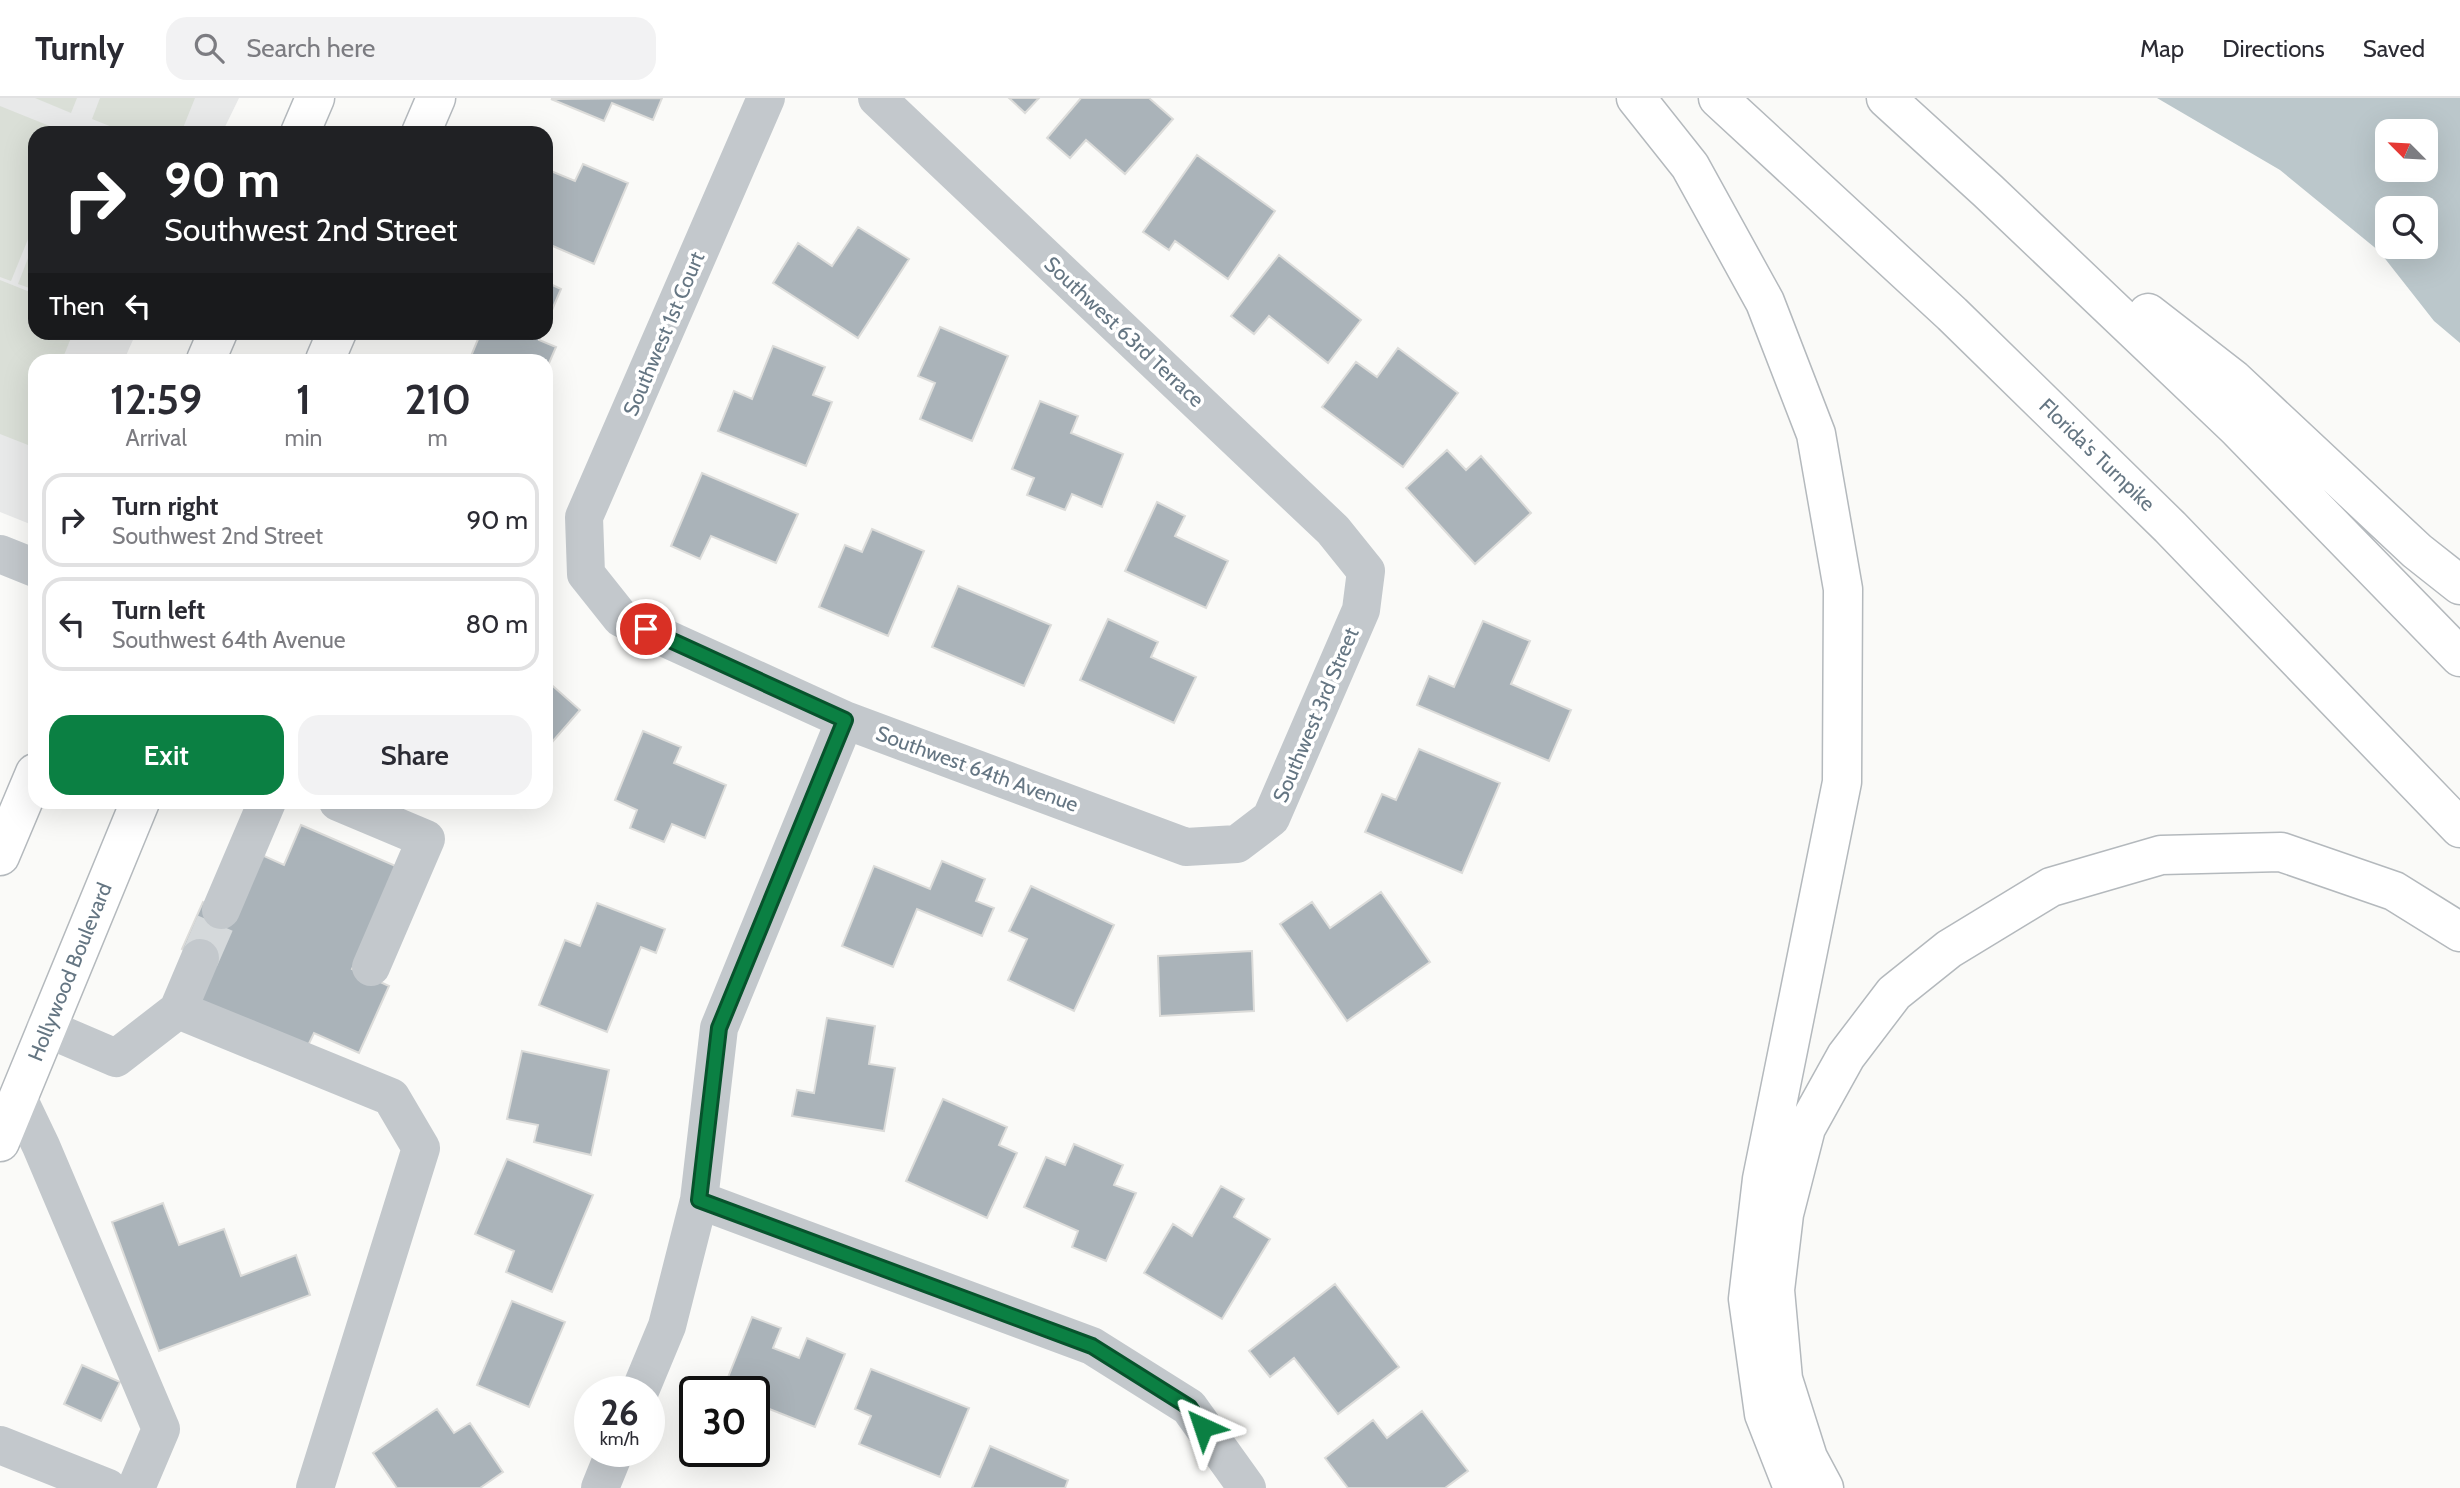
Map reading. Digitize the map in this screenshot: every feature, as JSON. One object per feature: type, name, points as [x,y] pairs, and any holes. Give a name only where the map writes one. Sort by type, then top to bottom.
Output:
[{"type":"highway","points":[[303,126],[315,98]]},
{"type":"highway","points":[[424,126],[436,98]]},
{"type":"highway","points":[[1636,98],[1690,166],[1765,302],[1816,434],[1843,589],[1842,782],[1762,1180],[1748,1299],[1764,1414],[1793,1488]]},
{"type":"highway","name":"Florida's Turnpike","points":[[1718,98],[1952,314],[2170,527],[2460,828]]},
{"type":"highway","points":[[1886,98],[1988,191],[2237,428],[2460,657]]},
{"type":"highway","points":[[1988,191],[2233,379],[2417,551],[2460,585]]},
{"type":"highway","points":[[0,856],[28,790]]},
{"type":"highway","name":"Hollywood Boulevard","points":[[0,1142],[137,809]]},
{"type":"highway","points":[[1824,1488],[1808,1458],[1783,1379],[1775,1290],[1784,1214],[1806,1128],[1846,1056],[1894,993],[1949,949],[2051,887],[2161,855],[2281,852],[2394,891],[2460,932]]},
{"type":"street","name":"Southwest 1st Court","points":[[586,574],[584,517],[766,98]]},
{"type":"street","name":"Southwest 63rd Terrace","points":[[877,98],[1333,530],[1366,571]]},
{"type":"street","points":[[0,554],[28,565]]},
{"type":"street","name":"Southwest 3rd Street","points":[[1237,844],[1271,818],[1361,610],[1366,571]]},
{"type":"street","name":"Southwest 64th Avenue","points":[[586,574],[621,618],[845,720],[1186,847],[1237,844]]},
{"type":"street","points":[[646,1376],[667,1326],[699,1200],[719,1028],[845,720]]},
{"type":"street","points":[[221,910],[264,809]]},
{"type":"street","points":[[355,809],[426,839],[371,967]]},
{"type":"street","points":[[46,1028],[116,1058],[178,1010],[200,958]]},
{"type":"street","points":[[178,1010],[391,1097],[421,1147],[315,1488]]},
{"type":"street","points":[[18,1098],[161,1429],[136,1488]]},
{"type":"street","points":[[699,1200],[1092,1346],[1189,1407],[1247,1488]]},
{"type":"street","points":[[0,1445],[91,1485]]},
{"type":"street","points":[[600,1488],[609,1467]]},
{"type":"shaded area","points":[[0,98],[239,98],[225,126],[28,126],[28,340],[133,340],[127,354],[28,354],[28,523],[0,512]]},
{"type":"shaded area","points":[[35,98],[77,98],[71,113]]},
{"type":"shaded area","points":[[100,98],[195,98],[184,126],[110,126],[92,119]]},
{"type":"shaded area","points":[[2157,98],[2460,98],[2460,343],[2434,321],[2385,259],[2438,259],[2438,196],[2375,196],[2375,248],[2280,170]]},
{"type":"shaded area","points":[[0,106],[50,126],[28,126],[28,239],[11,281],[0,277]]},
{"type":"shaded area","points":[[28,258],[28,288],[18,284]]},
{"type":"shaded area","points":[[0,280],[28,291],[28,340],[70,340],[64,354],[28,354],[28,445],[0,434]]},
{"type":"building","points":[[662,98],[653,120],[612,103],[604,121],[551,99]]},
{"type":"building","points":[[1009,98],[1039,98],[1025,113]]},
{"type":"building","points":[[1081,98],[1149,98],[1173,119],[1125,174],[1086,140],[1070,158],[1047,138]]},
{"type":"building","points":[[1197,155],[1275,211],[1228,279],[1175,241],[1169,250],[1143,232]]},
{"type":"building","points":[[583,164],[628,183],[594,264],[553,246],[553,172],[575,181]]},
{"type":"building","points":[[858,227],[909,259],[858,338],[773,283],[798,243],[832,266]]},
{"type":"building","points":[[1279,255],[1361,320],[1328,363],[1269,316],[1254,334],[1231,316]]},
{"type":"building","points":[[553,285],[561,289],[553,308]]},
{"type":"building","points":[[940,327],[1008,356],[972,441],[920,419],[935,383],[918,376]]},
{"type":"building","points":[[478,340],[539,340],[556,347],[553,354],[472,354]]},
{"type":"building","points":[[773,346],[825,367],[813,395],[832,402],[806,466],[718,431],[734,391],[752,399]]},
{"type":"building","points":[[1398,348],[1458,393],[1403,467],[1322,407],[1356,362],[1377,377]]},
{"type":"building","points":[[1040,401],[1078,416],[1071,433],[1123,454],[1102,507],[1072,494],[1065,510],[1027,495],[1034,478],[1012,469]]},
{"type":"building","points":[[1447,450],[1466,470],[1481,456],[1531,513],[1475,564],[1406,488]]},
{"type":"building","points":[[702,473],[798,514],[776,563],[711,536],[700,559],[671,546]]},
{"type":"building","points":[[1157,502],[1185,516],[1175,536],[1228,561],[1206,608],[1125,571]]},
{"type":"building","points":[[872,529],[924,551],[888,636],[819,607],[845,545],[862,552]]},
{"type":"building","points":[[958,586],[1051,625],[1024,686],[932,647]]},
{"type":"building","points":[[1108,619],[1158,642],[1151,657],[1196,677],[1174,723],[1080,680]]},
{"type":"building","points":[[1483,621],[1530,641],[1511,684],[1571,710],[1549,761],[1417,705],[1429,676],[1454,687]]},
{"type":"building","points":[[553,686],[580,710],[553,741]]},
{"type":"building","points":[[643,731],[681,747],[674,763],[726,785],[705,838],[672,824],[664,842],[630,828],[637,810],[615,800]]},
{"type":"building","points":[[1419,749],[1500,783],[1462,873],[1365,832],[1382,794],[1396,800]]},
{"type":"building","points":[[301,825],[398,867],[352,969],[389,986],[359,1053],[314,1033],[303,1056],[192,1008],[212,963],[182,949],[203,902],[234,916],[262,855],[284,865]]},
{"type":"building","points":[[942,861],[985,879],[976,901],[994,908],[982,936],[917,909],[893,967],[842,946],[874,866],[930,889]]},
{"type":"building","points":[[1031,886],[1114,925],[1074,1011],[1008,980],[1027,939],[1009,931]]},
{"type":"building","points":[[1381,892],[1430,962],[1347,1021],[1280,924],[1312,902],[1330,928]]},
{"type":"building","points":[[597,903],[665,929],[656,953],[641,947],[607,1032],[539,1005],[565,940],[580,946]]},
{"type":"building","points":[[1252,951],[1254,1011],[1160,1016],[1158,956]]},
{"type":"building","points":[[827,1018],[875,1026],[869,1064],[895,1068],[884,1131],[792,1116],[797,1090],[814,1093]]},
{"type":"building","points":[[522,1051],[609,1070],[591,1155],[534,1142],[538,1125],[507,1119]]},
{"type":"building","points":[[943,1099],[1007,1127],[999,1145],[1017,1153],[987,1218],[906,1181]]},
{"type":"building","points":[[1074,1144],[1123,1165],[1114,1185],[1136,1193],[1106,1261],[1072,1247],[1078,1231],[1024,1207],[1046,1157],[1065,1165]]},
{"type":"building","points":[[507,1159],[593,1195],[552,1292],[506,1272],[514,1251],[475,1234]]},
{"type":"building","points":[[1221,1186],[1244,1199],[1234,1217],[1270,1239],[1222,1319],[1144,1273],[1173,1224],[1192,1236]]},
{"type":"building","points":[[163,1203],[179,1245],[224,1229],[241,1276],[296,1255],[310,1295],[159,1351],[112,1222]]},
{"type":"building","points":[[1335,1284],[1399,1367],[1338,1414],[1294,1358],[1270,1377],[1249,1351]]},
{"type":"building","points":[[512,1301],[565,1322],[529,1407],[477,1385]]},
{"type":"building","points":[[752,1317],[781,1328],[773,1348],[799,1358],[807,1338],[845,1354],[815,1427],[770,1409],[770,1376],[729,1376]]},
{"type":"building","points":[[82,1365],[120,1382],[101,1421],[64,1404]]},
{"type":"building","points":[[871,1369],[969,1408],[940,1477],[859,1444],[871,1416],[855,1409]]},
{"type":"building","points":[[437,1409],[454,1433],[470,1423],[503,1472],[480,1488],[397,1488],[373,1453]]},
{"type":"building","points":[[1422,1411],[1468,1471],[1445,1488],[1348,1488],[1325,1458],[1373,1420],[1387,1438]]},
{"type":"building","points":[[990,1446],[1068,1480],[1065,1488],[972,1488]]},
{"type":"tunnel","points":[[200,958],[221,910]]},
{"type":"route","points":[[646,629],[845,720],[719,1028],[699,1200],[1092,1346],[1189,1407],[1203,1427]]}]
